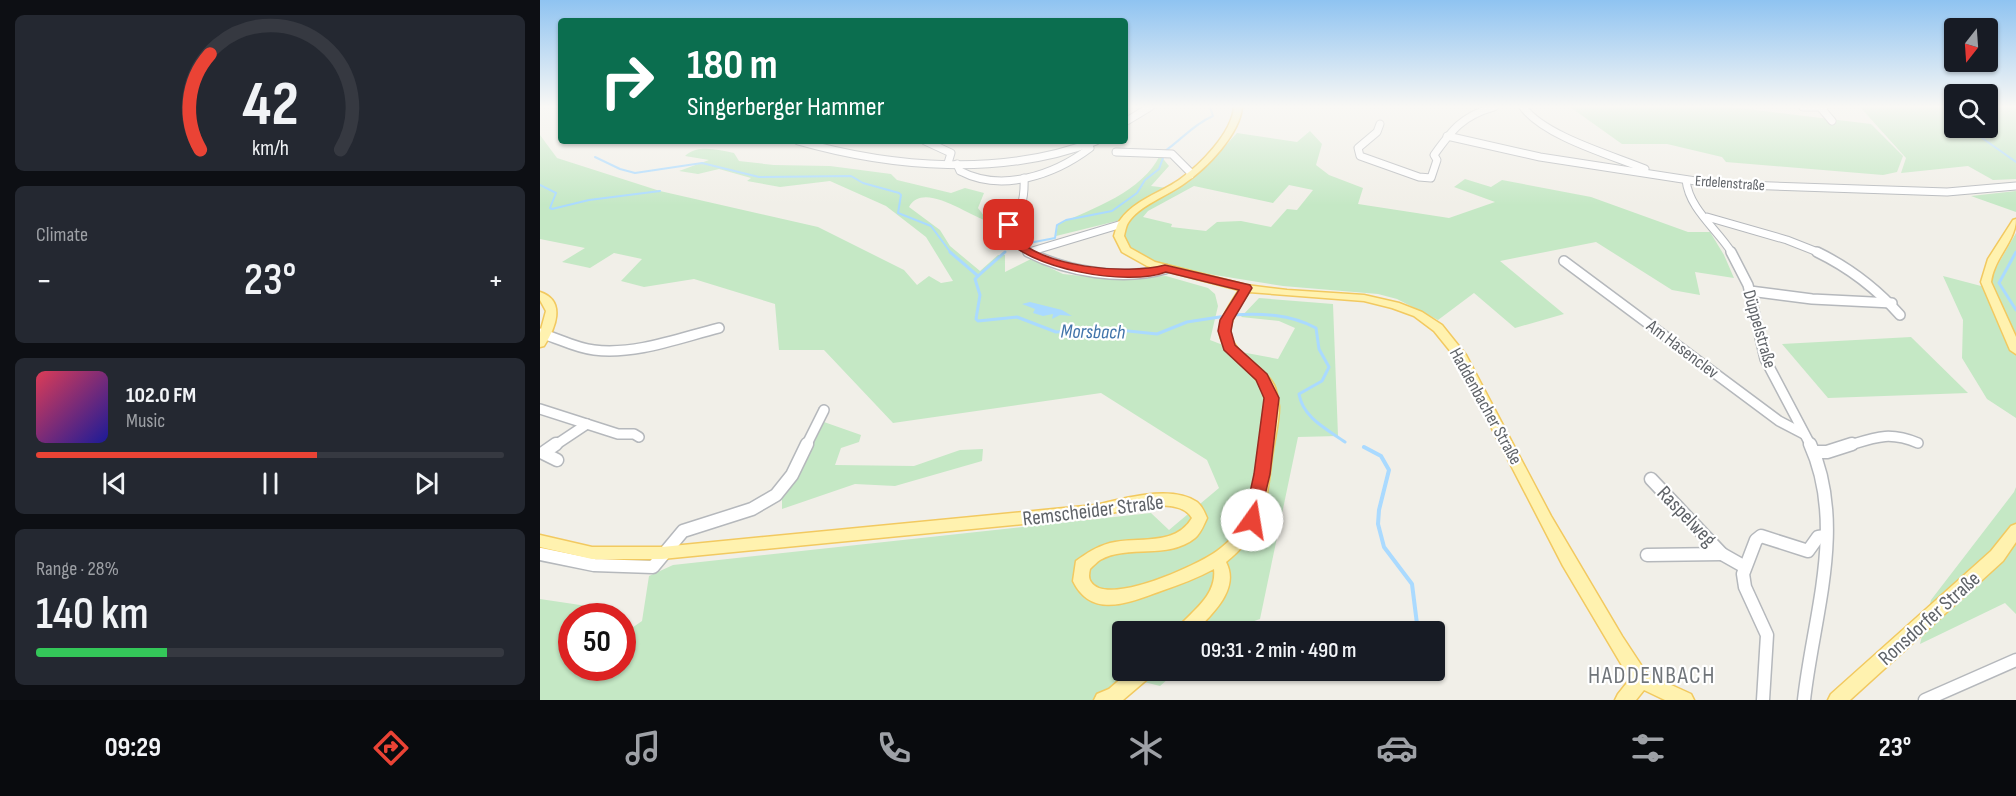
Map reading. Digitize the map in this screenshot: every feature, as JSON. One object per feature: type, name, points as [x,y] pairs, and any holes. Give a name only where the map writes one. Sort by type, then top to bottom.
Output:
[{"type":"main road","points":[[1122,224],[1138,208],[1190,175],[1223,140]]},
{"type":"main road","points":[[2016,222],[1986,275],[1986,282],[2016,350]]},
{"type":"main road","name":"Haddenbacher Straße","points":[[1122,224],[1119,236],[1126,250],[1144,262],[1246,288],[1378,300],[1411,310],[1443,332],[1460,355],[1571,563],[1615,641],[1641,680]]},
{"type":"main road","points":[[1194,621],[1217,595],[1222,585],[1222,566],[1217,560],[1242,537],[1252,520],[1262,474],[1272,405],[1270,392],[1265,381],[1227,343],[1224,331],[1228,316],[1246,288]]},
{"type":"main road","points":[[540,295],[546,299],[551,308],[552,317],[542,337]]},
{"type":"main road","name":"Remscheider Straße","points":[[540,541],[592,553],[662,554],[1095,511],[1166,499],[1189,503],[1197,510],[1200,518],[1193,532],[1173,543],[1126,546],[1100,552],[1082,566],[1080,574],[1085,589],[1098,597],[1122,597],[1186,575],[1217,560]]},
{"type":"main road","name":"Ronsdorfer Straße","points":[[1837,700],[1997,556],[2016,530]]},
{"type":"main road","points":[[1624,700],[1641,680],[1684,700]]},
{"type":"main road","points":[[1103,700],[1115,695],[1132,681]]},
{"type":"street","points":[[1368,140],[1358,148],[1358,154],[1369,161],[1419,177],[1431,178],[1437,160],[1434,155],[1444,140]]},
{"type":"street","name":"Erdelenstraße","points":[[1463,140],[1540,157],[1724,184],[1938,192],[2016,186]]},
{"type":"street","points":[[1574,140],[1659,175]]},
{"type":"street","points":[[809,144],[867,156],[957,164],[1046,157],[1078,150],[1091,144]]},
{"type":"street","points":[[932,144],[951,153],[948,163]]},
{"type":"street","points":[[957,164],[960,171],[976,178],[1001,182],[1024,178],[1079,156],[1093,144]]},
{"type":"street","points":[[1116,153],[1172,154],[1190,172],[1190,175]]},
{"type":"street","points":[[1024,178],[1026,192],[1019,214],[1009,225],[1007,232],[1014,243],[1051,262],[1090,270],[1143,273],[1165,269]]},
{"type":"street","name":"Düppelstraße","points":[[1686,180],[1688,197],[1700,213],[1707,217],[1725,242],[1750,291],[1765,359],[1814,452],[1822,480],[1825,502],[1825,536],[1821,589],[1807,661],[1804,700]]},
{"type":"street","points":[[1707,217],[1774,234],[1811,247],[1856,272],[1892,303],[1900,315]]},
{"type":"street","points":[[1029,252],[1122,224]]},
{"type":"street","name":"Am Hasenclev","points":[[1563,261],[1779,421],[1804,434]]},
{"type":"street","points":[[1750,291],[1812,299],[1892,303]]},
{"type":"street","points":[[542,337],[581,348],[608,351],[719,328]]},
{"type":"street","points":[[540,409],[618,434],[634,434],[639,437]]},
{"type":"street","points":[[662,554],[679,533],[686,529],[752,509],[776,495],[792,475],[824,410]]},
{"type":"street","points":[[557,460],[543,453],[587,424]]},
{"type":"street","points":[[1814,452],[1827,452],[1882,435],[1901,436],[1918,443]]},
{"type":"street","name":"Raspelweg","points":[[1652,479],[1722,554],[1745,567]]},
{"type":"street","points":[[1763,700],[1767,635],[1745,587],[1745,567],[1756,540],[1761,536],[1808,551],[1818,537],[1825,536]]},
{"type":"street","name":"Remscheider Straße","points":[[540,554],[594,565],[653,567],[662,554]]},
{"type":"street","name":"Raspelweg","points":[[1647,555],[1722,554]]},
{"type":"street","points":[[1925,700],[2016,660]]},
{"type":"green space","points":[[540,140],[543,140],[557,158],[660,191],[818,227],[904,270],[917,285],[929,276],[941,283],[953,281],[926,237],[886,206],[830,181],[780,187],[747,181],[751,178],[719,169],[698,174],[679,171],[709,160],[685,156],[696,150],[715,149],[734,153],[739,161],[774,165],[830,166],[891,174],[897,180],[951,193],[965,188],[984,193],[978,208],[988,221],[947,202],[925,197],[916,200],[909,207],[940,230],[950,246],[980,271],[998,255],[1005,255],[1005,272],[1031,259],[1063,274],[1109,279],[1166,276],[1208,288],[1215,294],[1218,306],[1210,340],[1241,352],[1278,359],[1295,328],[1279,321],[1241,317],[1259,298],[1333,304],[1338,436],[1298,437],[1260,619],[1254,621],[1112,621],[1112,681],[1128,681],[1094,700],[540,700],[540,599],[567,603],[558,603],[558,681],[636,681],[636,625],[642,621],[649,576],[673,565],[1151,513],[1169,530],[1219,488],[1207,460],[1101,393],[893,423],[824,350],[779,350],[775,304],[694,279],[644,287],[621,281],[642,259],[614,253],[590,268],[562,262],[585,248],[540,239]]},
{"type":"green space","points":[[1231,140],[1297,142],[1300,140],[1318,140],[1322,144],[1316,165],[1329,175],[1363,188],[1358,204],[1449,218],[1495,202],[1454,187],[1465,179],[1491,187],[1502,180],[1591,197],[1688,232],[1710,232],[1734,278],[1695,272],[1700,295],[1672,290],[1596,242],[1500,261],[1564,314],[1515,328],[1474,293],[1438,320],[1397,299],[1378,294],[1283,286],[1159,266],[1129,249],[1122,235],[1129,218],[1056,236],[1058,224],[1101,205],[1129,189],[1142,179],[1160,155],[1169,166],[1151,186],[1176,189],[1207,166]],"holes":[[[1289,185],[1313,190],[1297,210],[1287,209],[1271,227],[1241,221],[1217,222],[1206,231],[1171,227],[1172,224],[1143,217],[1148,211],[1194,186],[1273,203]]]},
{"type":"green space","points":[[1616,140],[1887,140],[1903,156],[1897,172],[1883,175],[1726,162],[1722,157],[1667,144],[1622,144]]},
{"type":"green space","points":[[1889,140],[2016,140],[2016,179],[1993,180],[1968,166],[1901,173],[1906,158]]},
{"type":"green space","points":[[2016,191],[2016,212],[1971,196]]},
{"type":"green space","points":[[2016,233],[2016,418],[1987,399],[1962,358],[1963,320],[1943,276],[1985,287]]},
{"type":"green space","points":[[1911,337],[1968,393],[1828,398],[1782,344]]},
{"type":"green space","points":[[824,422],[861,435],[859,442],[841,448],[835,465],[914,466],[960,450],[983,449],[982,461],[895,486],[855,484],[782,509],[782,491],[798,474]]},
{"type":"green space","points":[[2016,487],[2016,614],[2005,603],[1920,644],[1931,600]]},
{"type":"green space","points":[[1140,681],[1166,681],[1160,686]]},
{"type":"water","points":[[1030,302],[1062,310],[1072,316],[1060,315],[1052,319],[1053,314],[1043,316],[1033,313],[1035,309],[1022,304]]},
{"type":"waterway","points":[[1165,151],[1179,140]]},
{"type":"waterway","points":[[1984,140],[2016,162]]},
{"type":"waterway","points":[[1024,244],[1055,238],[1057,225],[1066,220],[1112,211],[1137,193],[1145,180],[1159,169],[1164,155]]},
{"type":"waterway","name":"Morsbach","points":[[595,157],[620,169],[635,173],[702,163],[759,177],[851,176],[863,183],[899,193],[901,195],[898,213],[931,226],[951,253]]},
{"type":"waterway","points":[[540,185],[556,193],[550,208],[552,209],[589,200],[660,191]]},
{"type":"waterway","points":[[978,276],[1005,252]]},
{"type":"waterway","points":[[2016,252],[1999,283],[2016,310]]},
{"type":"waterway","name":"Morsbach","points":[[951,253],[978,276]]},
{"type":"waterway","name":"Morsbach","points":[[978,276],[975,279],[980,295],[976,319],[978,321],[1017,317],[1056,332],[1109,329],[1157,334],[1187,322],[1226,316]]},
{"type":"waterway","name":"Morsbach","points":[[1232,315],[1275,316],[1296,320],[1316,328],[1319,349],[1329,367],[1322,381],[1299,394],[1301,402],[1311,416],[1345,442]]},
{"type":"waterway","name":"Morsbach","points":[[1364,447],[1381,456],[1389,470],[1379,510],[1378,524],[1384,547],[1412,584],[1417,621]]},
{"type":"district","name":"HADDENBACH","points":[[1652,675]]},
{"type":"route","points":[[1009,225],[1008,235],[1014,243],[1038,257],[1074,268],[1130,273],[1156,272],[1165,269],[1246,288],[1227,320],[1224,331],[1229,347],[1262,377],[1272,398],[1262,474],[1252,520]]}]
